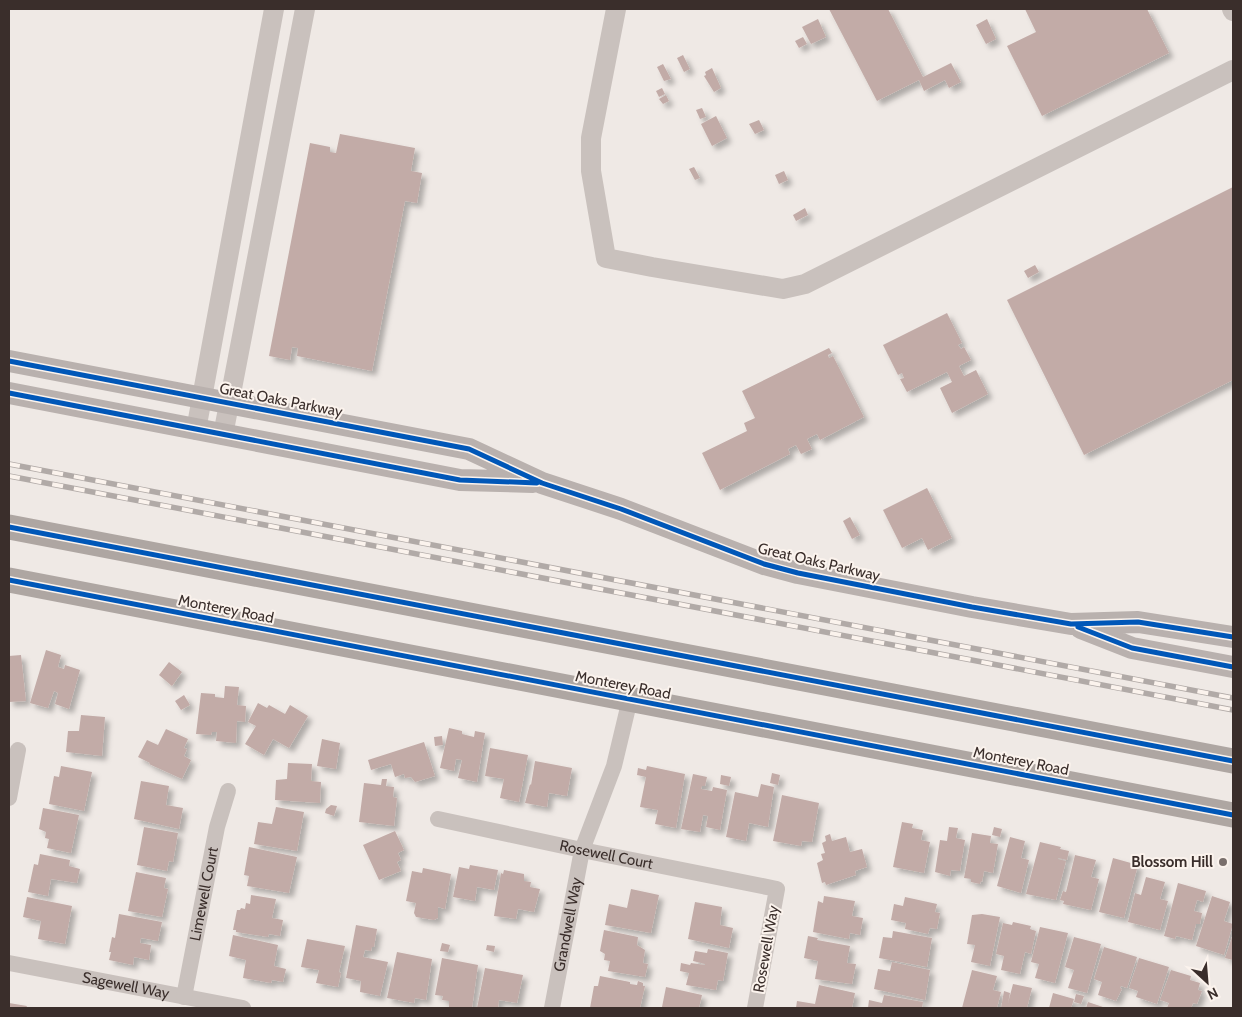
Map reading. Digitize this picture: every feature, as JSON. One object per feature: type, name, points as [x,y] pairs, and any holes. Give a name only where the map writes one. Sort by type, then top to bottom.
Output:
[{"type":"main road","name":"Great Oaks Parkway","points":[[9,361],[469,448],[542,483],[621,509],[730,552],[789,571],[963,606],[1071,624],[1138,622],[1233,637]]},
{"type":"main road","name":"Great Oaks Parkway","points":[[9,393],[460,480],[542,483]]},
{"type":"main road","points":[[9,527],[1233,761]]},
{"type":"main road","name":"Monterey Road","points":[[9,580],[1233,815]]},
{"type":"main road","name":"Great Oaks Parkway","points":[[1071,624],[1132,648],[1233,668]]},
{"type":"street","points":[[196,430],[274,9]]},
{"type":"street","points":[[224,435],[305,9]]},
{"type":"street","points":[[616,9],[591,138],[591,171],[606,258],[652,268],[783,289],[805,284],[1233,70]]},
{"type":"street","name":"Grandwell Way","points":[[552,1008],[582,850],[614,766],[630,698]]},
{"type":"street","points":[[9,798],[18,750]]},
{"type":"street","name":"Limewell Court","points":[[184,997],[217,827],[228,791]]},
{"type":"street","name":"Rosewell Court","points":[[438,818],[582,850],[777,889]]},
{"type":"street","name":"Rosewell Way","points":[[755,1008],[777,889]]},
{"type":"street","name":"Sagewell Way","points":[[9,962],[243,1008]]},
{"type":"building","points":[[829,9],[888,9],[923,77],[951,63],[961,82],[949,88],[945,80],[924,91],[919,80],[877,101]]},
{"type":"building","points":[[1025,9],[1147,9],[1169,53],[1042,116],[1007,46],[1036,32]]},
{"type":"building","points":[[818,19],[826,37],[811,44],[802,27]]},
{"type":"building","points":[[987,19],[996,39],[986,44],[976,25]]},
{"type":"building","points":[[803,37],[807,44],[799,48],[795,41]]},
{"type":"building","points":[[683,55],[690,69],[684,72],[677,58]]},
{"type":"building","points":[[663,64],[671,79],[664,81],[657,67]]},
{"type":"building","points":[[712,68],[721,88],[714,92],[704,76],[706,75],[705,72]]},
{"type":"building","points":[[662,88],[665,94],[659,97],[656,91]]},
{"type":"building","points":[[666,95],[669,101],[663,104],[659,99]]},
{"type":"building","points":[[702,108],[706,117],[700,119],[696,110]]},
{"type":"building","points":[[716,116],[727,138],[712,146],[701,124]]},
{"type":"building","points":[[759,120],[764,130],[755,134],[749,124]]},
{"type":"building","points":[[340,134],[415,148],[411,171],[422,173],[417,203],[405,201],[372,371],[297,356],[298,348],[292,347],[290,360],[269,356],[310,143],[330,147],[330,152],[336,153]]},
{"type":"building","points":[[694,167],[700,178],[695,180],[689,169]]},
{"type":"building","points":[[784,171],[788,180],[779,184],[775,175]]},
{"type":"building","points":[[1233,187],[1233,380],[1084,455],[1007,300]]},
{"type":"building","points":[[805,208],[808,215],[796,221],[793,215]]},
{"type":"building","points":[[1035,265],[1039,272],[1028,278],[1024,271]]},
{"type":"building","points":[[947,313],[962,343],[958,345],[961,349],[964,347],[971,360],[959,366],[964,376],[976,370],[988,394],[952,413],[940,388],[952,382],[947,372],[907,392],[900,379],[904,378],[902,373],[898,375],[883,345]]},
{"type":"building","points":[[829,348],[832,353],[828,355],[829,358],[833,356],[864,417],[820,440],[817,434],[807,439],[812,449],[801,454],[796,445],[788,449],[790,454],[720,490],[702,453],[747,431],[744,423],[755,418],[742,391]]},
{"type":"building","points":[[927,488],[952,538],[928,550],[922,538],[902,548],[883,510]]},
{"type":"building","points":[[850,517],[860,535],[852,539],[843,521]]},
{"type":"building","points":[[46,650],[61,655],[58,667],[64,669],[65,665],[80,670],[69,709],[55,704],[58,693],[54,691],[48,708],[30,703]]},
{"type":"building","points":[[21,655],[26,701],[9,702],[9,656]]},
{"type":"building","points":[[169,662],[182,672],[172,686],[159,675]]},
{"type":"building","points":[[225,686],[239,687],[237,705],[246,706],[245,722],[237,721],[236,743],[216,741],[217,732],[212,732],[211,735],[196,734],[201,693],[215,694],[215,697],[224,698]]},
{"type":"building","points":[[184,695],[190,705],[181,710],[175,701]]},
{"type":"building","points":[[258,703],[267,708],[269,705],[285,714],[290,705],[308,716],[289,748],[273,739],[264,755],[245,744],[256,726],[248,722]]},
{"type":"building","points":[[81,715],[105,717],[102,756],[66,752],[68,731],[79,731]]},
{"type":"building","points":[[449,728],[462,731],[462,734],[474,737],[475,731],[485,733],[477,782],[458,778],[462,760],[456,759],[454,771],[440,768]]},
{"type":"building","points":[[166,729],[188,739],[184,748],[187,749],[184,756],[191,760],[182,779],[138,757],[147,740],[158,745]]},
{"type":"building","points":[[442,736],[443,745],[435,746],[434,737]]},
{"type":"building","points":[[322,739],[340,743],[336,769],[317,766]]},
{"type":"building","points":[[424,742],[435,776],[415,782],[411,777],[405,778],[404,774],[395,777],[391,764],[371,770],[368,760]]},
{"type":"building","points":[[490,748],[528,755],[519,802],[500,798],[504,779],[485,776]]},
{"type":"building","points":[[535,761],[572,768],[567,796],[549,793],[547,807],[525,803],[531,785]]},
{"type":"building","points":[[288,763],[312,764],[311,781],[321,782],[320,803],[275,800],[276,780],[287,779]]},
{"type":"building","points":[[61,766],[92,772],[84,811],[49,804],[54,776],[59,777]]},
{"type":"building","points":[[647,766],[685,774],[676,828],[655,824],[658,810],[640,807],[646,777],[637,775],[638,768],[646,770]]},
{"type":"building","points":[[772,773],[780,775],[778,785],[770,783]]},
{"type":"building","points":[[693,774],[707,777],[705,786],[702,786],[701,789],[712,791],[713,787],[727,790],[720,830],[706,827],[708,816],[703,815],[700,832],[681,829]]},
{"type":"building","points":[[721,775],[731,777],[729,786],[720,784]]},
{"type":"building","points":[[382,779],[387,779],[386,786],[394,787],[393,797],[397,798],[394,826],[359,822],[364,783],[381,785]]},
{"type":"building","points":[[141,781],[169,786],[166,805],[183,808],[179,829],[134,819]]},
{"type":"building","points":[[761,784],[774,787],[768,827],[749,823],[746,841],[726,837],[735,792],[758,797]]},
{"type":"building","points":[[782,795],[819,803],[812,842],[802,841],[801,846],[773,841]]},
{"type":"building","points":[[331,805],[337,806],[334,816],[325,813],[326,809]]},
{"type":"building","points":[[276,807],[304,812],[297,851],[254,844],[258,822],[272,824]]},
{"type":"building","points":[[43,808],[79,815],[71,853],[47,848],[49,839],[45,838],[46,832],[39,829]]},
{"type":"building","points":[[902,822],[913,824],[912,828],[923,830],[921,840],[930,842],[924,873],[893,867]]},
{"type":"building","points":[[144,827],[178,833],[173,862],[169,861],[167,871],[137,865]]},
{"type":"building","points":[[949,827],[958,828],[956,838],[965,840],[960,871],[951,870],[950,876],[935,872],[940,840],[947,841]]},
{"type":"building","points":[[994,827],[1002,829],[1000,837],[992,835]]},
{"type":"building","points":[[395,831],[404,850],[398,853],[401,860],[397,862],[401,871],[379,880],[363,845]]},
{"type":"building","points":[[972,833],[991,836],[990,843],[998,844],[993,873],[984,871],[980,884],[971,882],[971,879],[964,878]]},
{"type":"building","points":[[830,834],[832,841],[846,837],[850,852],[862,849],[867,867],[855,871],[856,875],[826,885],[825,882],[822,883],[817,863],[823,860],[821,854],[825,853],[822,843],[826,841],[825,836]]},
{"type":"building","points":[[1010,837],[1025,841],[1021,858],[1029,860],[1021,893],[997,886]]},
{"type":"building","points":[[1040,842],[1069,851],[1067,860],[1058,858],[1066,861],[1056,900],[1026,894]]},
{"type":"building","points":[[249,847],[297,857],[289,893],[247,886],[249,876],[244,875]]},
{"type":"building","points":[[40,854],[70,860],[69,866],[80,869],[77,883],[51,879],[48,896],[28,892],[34,864],[38,865]]},
{"type":"building","points":[[1075,855],[1096,860],[1091,877],[1099,879],[1091,910],[1063,904],[1064,901],[1060,900],[1063,891],[1066,892]]},
{"type":"building","points":[[1113,858],[1138,865],[1124,918],[1099,912]]},
{"type":"building","points":[[470,865],[498,870],[494,890],[477,887],[475,901],[453,897],[459,867],[469,869]]},
{"type":"building","points":[[423,868],[451,874],[445,909],[438,907],[438,918],[434,920],[416,917],[414,913],[416,903],[406,901],[412,871],[422,873]]},
{"type":"building","points":[[504,870],[524,874],[524,881],[531,882],[530,887],[540,889],[534,912],[518,909],[516,919],[494,916],[501,873],[503,874]]},
{"type":"building","points":[[136,872],[166,878],[164,888],[168,889],[162,917],[128,911]]},
{"type":"building","points":[[1146,877],[1165,882],[1160,899],[1168,901],[1160,930],[1128,922],[1135,893],[1141,895]]},
{"type":"building","points":[[1178,883],[1206,891],[1203,902],[1197,900],[1194,911],[1202,913],[1200,924],[1196,924],[1192,940],[1176,936],[1175,939],[1164,936]]},
{"type":"building","points":[[631,889],[659,895],[651,933],[605,925],[609,904],[627,908]]},
{"type":"building","points":[[251,895],[276,899],[272,918],[283,920],[280,936],[269,934],[268,937],[233,930],[237,910],[245,909],[246,903],[250,904]]},
{"type":"building","points":[[824,896],[855,901],[852,916],[863,918],[860,935],[850,933],[849,939],[813,932],[818,901],[823,903]]},
{"type":"building","points":[[1212,896],[1230,902],[1224,921],[1233,924],[1224,955],[1196,946]]},
{"type":"building","points":[[27,897],[72,906],[65,944],[38,939],[41,921],[23,917]]},
{"type":"building","points":[[905,897],[937,904],[935,912],[940,913],[937,929],[930,928],[928,934],[905,929],[906,923],[891,920],[894,904],[903,906]]},
{"type":"building","points":[[695,902],[722,907],[720,925],[733,928],[729,948],[688,939]]},
{"type":"building","points":[[119,914],[162,922],[158,941],[141,938],[140,943],[151,945],[149,960],[134,957],[133,965],[109,960],[112,937],[115,938]]},
{"type":"building","points":[[982,914],[1000,917],[990,966],[971,962],[975,945],[967,944],[972,915]]},
{"type":"building","points":[[1013,922],[1031,926],[1030,929],[1036,931],[1031,954],[1025,952],[1020,974],[1001,970],[1004,956],[996,954],[1003,923],[1012,925]]},
{"type":"building","points":[[356,925],[377,929],[374,947],[372,947],[371,951],[365,950],[363,957],[388,962],[380,996],[360,992],[361,981],[346,978]]},
{"type":"building","points":[[1040,927],[1068,933],[1055,983],[1035,978],[1039,964],[1031,962]]},
{"type":"building","points":[[604,930],[638,937],[637,945],[645,950],[643,963],[648,964],[645,977],[608,971],[610,961],[604,960],[605,954],[600,951]]},
{"type":"building","points":[[893,931],[932,938],[927,967],[879,958],[883,937],[892,938]]},
{"type":"building","points":[[1233,934],[1233,960],[1225,958]]},
{"type":"building","points":[[233,935],[278,945],[274,966],[286,969],[283,982],[272,980],[271,983],[243,978],[246,960],[229,956]]},
{"type":"building","points":[[808,936],[818,938],[817,940],[850,946],[847,963],[856,964],[852,984],[815,979],[818,961],[804,958]]},
{"type":"building","points":[[1074,937],[1101,944],[1087,993],[1068,988],[1074,970],[1065,967]]},
{"type":"building","points":[[307,939],[345,946],[339,972],[341,973],[338,987],[316,983],[319,970],[301,967]]},
{"type":"building","points":[[442,943],[450,945],[448,952],[440,951]]},
{"type":"building","points":[[487,945],[495,946],[494,952],[486,950]]},
{"type":"building","points":[[1104,947],[1137,957],[1127,988],[1121,986],[1120,988],[1122,989],[1116,1001],[1098,995],[1102,982],[1094,979]]},
{"type":"building","points":[[708,949],[728,953],[723,981],[718,980],[716,990],[686,985],[689,973],[680,971],[681,963],[705,965],[693,961],[695,951],[707,953]]},
{"type":"building","points":[[397,952],[432,959],[426,1000],[415,998],[414,1003],[387,998]]},
{"type":"building","points":[[442,958],[478,965],[472,1008],[449,1008],[449,1001],[442,1000],[443,996],[435,995]]},
{"type":"building","points":[[1139,958],[1169,967],[1157,1004],[1136,997],[1138,991],[1129,988]]},
{"type":"building","points":[[892,962],[930,970],[925,1000],[874,989],[878,969],[890,971]]},
{"type":"building","points":[[485,968],[523,975],[517,1003],[499,1000],[498,1008],[477,1008]]},
{"type":"building","points":[[972,970],[997,976],[993,990],[1001,992],[997,1008],[962,1008]]},
{"type":"building","points":[[1171,970],[1191,976],[1190,980],[1200,983],[1198,990],[1202,991],[1197,1004],[1193,1003],[1191,1008],[1167,1008],[1169,1003],[1160,1000]]},
{"type":"building","points":[[600,976],[630,982],[630,984],[637,985],[638,981],[643,983],[643,986],[645,986],[640,1008],[590,1008],[594,986],[598,986]]},
{"type":"building","points":[[1013,984],[1032,988],[1027,1008],[1001,1008],[1004,991],[1010,993],[1008,1003]]},
{"type":"building","points":[[819,985],[855,993],[852,1008],[796,1008],[797,1001],[815,1004]]},
{"type":"building","points":[[666,987],[702,995],[699,1008],[662,1007]]},
{"type":"building","points":[[1053,993],[1074,999],[1071,1008],[1049,1008]]},
{"type":"building","points":[[1076,994],[1084,996],[1081,1004],[1074,1002]]},
{"type":"building","points":[[884,995],[923,1002],[922,1008],[868,1008],[869,1000],[882,1003]]},
{"type":"building","points":[[1088,1002],[1106,1008],[1086,1008]]},
{"type":"building","points":[[9,1003],[27,1006],[26,1008],[9,1008]]},
{"type":"railway","points":[[9,464],[1233,698]]},
{"type":"railway","points":[[9,476],[1233,710]]},
{"type":"cycle path","points":[[9,361],[469,449],[542,483],[621,509],[764,564],[798,573],[1071,624],[1138,622],[1233,637]]},
{"type":"cycle path","points":[[9,393],[460,480],[537,483]]},
{"type":"cycle path","points":[[9,527],[1233,761]]},
{"type":"cycle path","points":[[9,580],[1233,815]]},
{"type":"cycle path","points":[[1078,627],[1132,648],[1233,667]]},
{"type":"place","name":"Blossom Hill","points":[[1223,862]]}]
